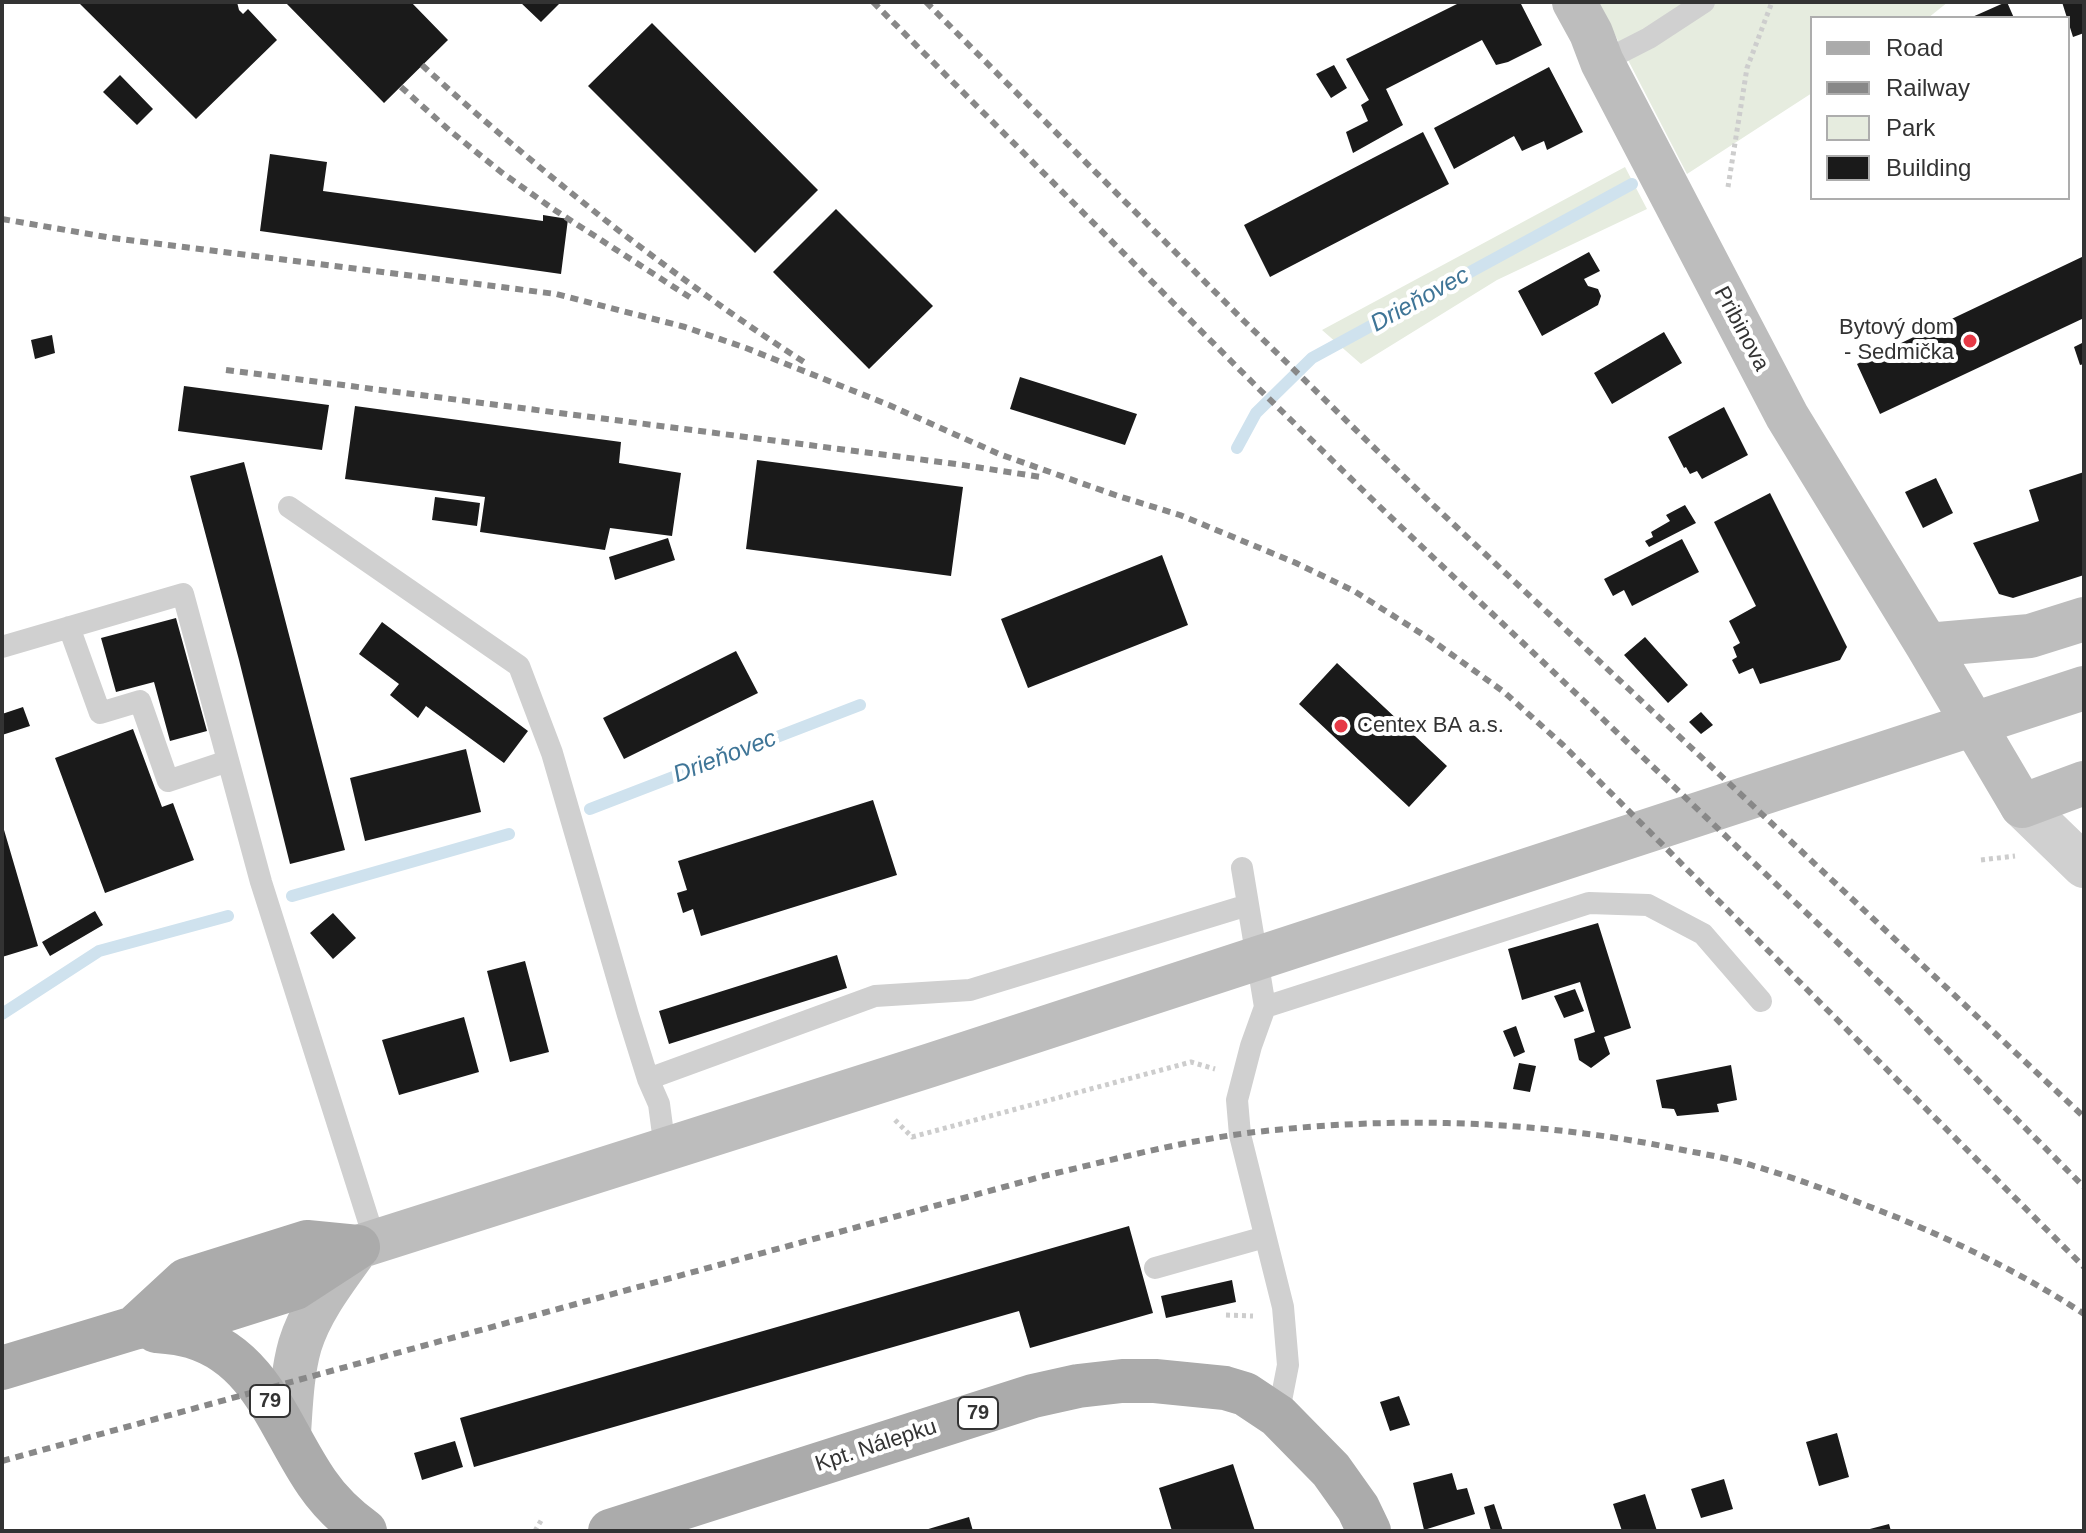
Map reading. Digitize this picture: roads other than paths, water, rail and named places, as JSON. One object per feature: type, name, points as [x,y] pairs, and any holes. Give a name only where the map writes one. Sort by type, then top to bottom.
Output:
[{"type":"main road","points":[[134,1328],[219,1312],[295,1288],[366,1244]]},
{"type":"main road","name":"79","points":[[2,1368],[134,1328],[192,1337],[228,1354],[244,1367],[263,1390],[317,1483],[336,1506],[365,1531]]},
{"type":"main road","name":"Kpt. Nálepku","points":[[610,1531],[1033,1396],[1122,1381],[1225,1388],[1245,1394],[1278,1416],[1331,1470],[1358,1508],[1369,1531]]},
{"type":"street","name":"Pribinova","points":[[1574,2],[1602,62],[1787,416],[2022,806]]},
{"type":"street","points":[[1927,645],[2030,636],[2084,619]]},
{"type":"street","points":[[289,1433],[295,1365],[305,1330],[323,1298],[366,1244],[931,1065],[2084,688]]},
{"type":"street","points":[[2084,783],[2022,806],[2084,866]]},
{"type":"lane","points":[[1602,62],[1649,38],[1704,2]]},
{"type":"lane","points":[[289,507],[519,666],[552,753],[648,1079],[659,1104],[665,1149]]},
{"type":"lane","points":[[2,647],[183,594],[261,882],[366,1244]]},
{"type":"lane","points":[[69,627],[100,713],[140,701],[168,781],[228,761]]},
{"type":"lane","points":[[1242,868],[1265,1007],[1237,1100],[1240,1135],[1283,1307],[1288,1365],[1278,1416]]},
{"type":"lane","points":[[1265,1007],[1589,903],[1648,905],[1703,934],[1761,1001]]},
{"type":"lane","points":[[648,1079],[875,996],[970,990],[1248,905]]},
{"type":"lane","points":[[1155,1268],[1265,1237]]},
{"type":"waterway","name":"Drieňovec","points":[[1237,448],[1256,413],[1312,358],[1632,184]]},
{"type":"waterway","name":"Drieňovec","points":[[590,809],[860,705]]},
{"type":"waterway","name":"Drieňovec","points":[[292,896],[509,834]]},
{"type":"waterway","name":"Drieňovec","points":[[2,1014],[99,951],[228,916]]},
{"type":"railway","points":[[873,2],[1254,384],[1899,1001],[2084,1187]]},
{"type":"railway","points":[[926,2],[1246,323],[1432,504],[2084,1117]]},
{"type":"railway","points":[[422,65],[516,148],[614,227],[804,362]]},
{"type":"railway","points":[[401,87],[501,172],[694,300]]},
{"type":"railway","points":[[2,219],[112,238],[556,294],[685,327],[889,405],[999,454],[1180,515],[1296,563],[1354,591],[1430,639],[1504,692],[1563,745],[2084,1267]]},
{"type":"railway","points":[[226,370],[1041,477]]},
{"type":"railway","points":[[2,1461],[1044,1176],[1217,1138],[1325,1126],[1427,1123],[1528,1127],[1628,1140],[1735,1161],[1772,1171],[1920,1227],[2016,1273],[2084,1314]]},
{"type":"place","name":"Bytový dom - Sedmička","points":[[1970,341]]},
{"type":"place","name":"Centex BA a.s.","points":[[1341,726]]}]
